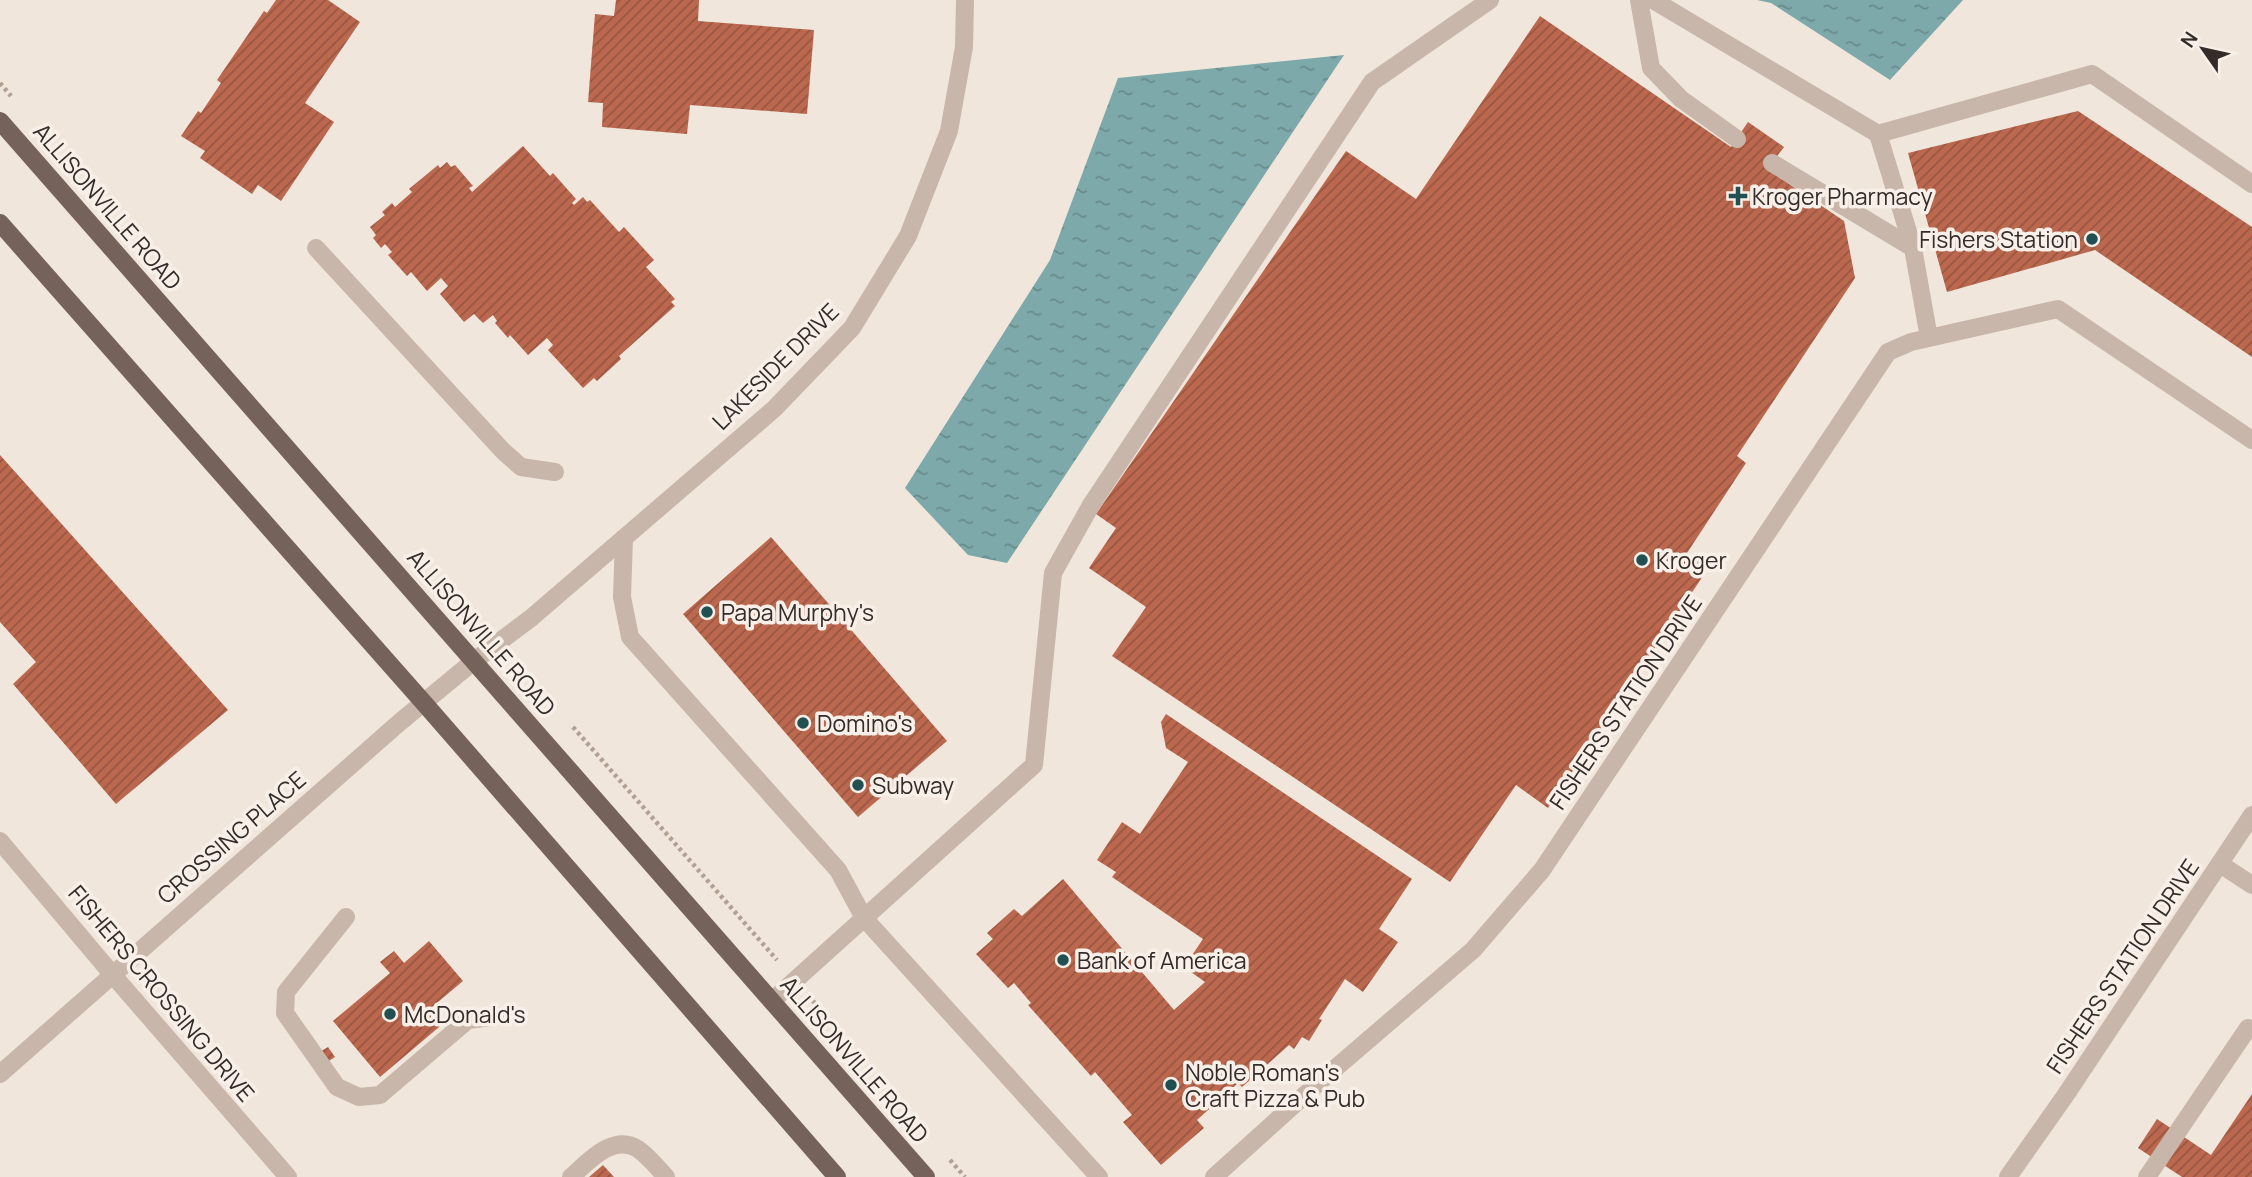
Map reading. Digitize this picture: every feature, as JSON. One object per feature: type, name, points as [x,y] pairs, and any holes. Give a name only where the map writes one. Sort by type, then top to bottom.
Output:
[{"type":"main road","name":"ALLISONVILLE ROAD","points":[[0,121],[926,1177]]},
{"type":"main road","points":[[0,223],[424,702],[837,1177]]},
{"type":"street","name":"LAKESIDE DRIVE","points":[[498,643],[531,618],[774,409],[852,328],[908,236],[949,131],[964,47],[965,0]]},
{"type":"street","points":[[772,1001],[1034,765],[1053,573],[1091,505],[1372,82],[1490,0]]},
{"type":"street","points":[[1639,0],[1651,68],[1681,99],[1737,139]]},
{"type":"street","points":[[1653,0],[1878,134],[1913,248],[1928,338]]},
{"type":"street","points":[[1878,134],[2092,74],[2252,184]]},
{"type":"street","points":[[1772,163],[1913,248]]},
{"type":"street","points":[[316,248],[503,451],[521,467],[555,472]]},
{"type":"street","name":"FISHERS STATION DRIVE","points":[[1214,1177],[1473,950],[1542,870],[1888,352],[1911,342],[2058,309],[2252,440]]},
{"type":"street","points":[[624,538],[622,597],[630,637],[838,870],[864,918],[1100,1177]]},
{"type":"street","name":"CROSSING PLACE","points":[[0,1074],[424,702],[498,643]]},
{"type":"street","name":"FISHERS STATION DRIVE","points":[[2008,1177],[2252,816]]},
{"type":"street","name":"FISHERS CROSSING DRIVE","points":[[0,841],[288,1177]]},
{"type":"street","points":[[2220,864],[2252,886]]},
{"type":"street","points":[[346,917],[286,992],[285,1013],[337,1087],[359,1097],[380,1095],[468,1020],[501,1016]]},
{"type":"street","points":[[2147,1177],[2248,1028]]},
{"type":"street","points":[[571,1177],[601,1149],[621,1144],[637,1148],[666,1177]]},
{"type":"path","points":[[564,718],[840,1032]]},
{"type":"path","points":[[947,1156],[965,1177]]},
{"type":"water","points":[[1757,0],[1963,0],[1890,80],[1771,3]]},
{"type":"water","points":[[1344,55],[1007,563],[968,555],[905,488],[1050,260],[1118,78]]},
{"type":"building","points":[[276,0],[328,0],[360,22],[305,103],[334,122],[281,201],[258,185],[252,194],[200,158],[205,151],[181,136],[198,111],[201,113],[221,83],[217,80],[264,11],[267,13]]},
{"type":"building","points":[[616,0],[699,0],[698,21],[814,30],[807,114],[690,105],[687,134],[602,127],[603,103],[588,102],[595,14],[614,16]]},
{"type":"building","points":[[1540,16],[1731,147],[1748,122],[1784,147],[1767,169],[1844,221],[1855,278],[1737,456],[1746,463],[1687,553],[1709,567],[1548,808],[1516,785],[1450,882],[1112,656],[1146,607],[1089,568],[1116,528],[1096,514],[1346,151],[1416,199]]},
{"type":"building","name":"Fishers Station","points":[[2078,111],[2252,227],[2252,357],[2095,250],[1947,292],[1908,153]]},
{"type":"building","points":[[523,146],[550,176],[553,173],[576,199],[572,203],[574,205],[583,197],[587,202],[590,200],[619,232],[624,227],[654,260],[646,267],[675,299],[671,302],[675,306],[619,356],[621,359],[597,381],[594,378],[583,388],[548,350],[553,345],[547,338],[528,355],[510,335],[508,338],[495,323],[497,321],[493,315],[483,323],[474,314],[464,322],[440,294],[448,286],[441,278],[427,291],[411,272],[407,276],[388,255],[392,252],[385,244],[381,248],[373,238],[376,235],[370,227],[385,215],[382,212],[392,203],[395,207],[412,192],[409,189],[438,165],[440,168],[447,162],[451,167],[455,165],[473,186],[469,188],[472,192]]},
{"type":"building","points":[[0,455],[228,710],[116,804],[13,684],[36,662],[0,622]]},
{"type":"building","points":[[771,537],[947,741],[858,817],[683,614]]},
{"type":"building","points":[[1166,714],[1412,879],[1379,929],[1398,942],[1363,992],[1345,979],[1319,1019],[1322,1020],[1309,1041],[1302,1037],[1294,1049],[1289,1045],[1242,1087],[1238,1083],[1197,1120],[1204,1128],[1161,1165],[1123,1122],[1132,1115],[1095,1072],[1091,1076],[1028,1005],[1031,1003],[1014,983],[1008,988],[976,954],[993,939],[987,933],[1014,909],[1022,916],[1063,879],[1174,1010],[1205,982],[1184,967],[1203,939],[1112,877],[1116,872],[1097,860],[1122,822],[1140,834],[1188,762],[1166,748],[1161,722]]},
{"type":"building","name":"McDonald's","points":[[429,941],[463,981],[432,1007],[445,1022],[380,1077],[333,1021],[390,973],[380,962],[394,951],[404,963]]},
{"type":"building","points":[[328,1047],[335,1057],[318,1068],[311,1057]]},
{"type":"building","points":[[2252,1094],[2252,1177],[2182,1177],[2138,1148],[2157,1119],[2211,1155]]},
{"type":"building","points":[[603,1165],[614,1177],[589,1177]]},
{"type":"place","name":"Kroger Pharmacy","points":[[1738,196]]},
{"type":"place","name":"Fishers Station","points":[[2092,239]]},
{"type":"place","name":"Kroger","points":[[1642,560]]},
{"type":"place","name":"Papa Murphy's","points":[[707,612]]},
{"type":"place","name":"Domino's","points":[[803,723]]},
{"type":"place","name":"Subway","points":[[858,785]]},
{"type":"place","name":"Bank of America","points":[[1063,960]]},
{"type":"place","name":"McDonald's","points":[[390,1014]]},
{"type":"place","name":"Noble Roman's Craft Pizza & Pub","points":[[1171,1085]]}]
